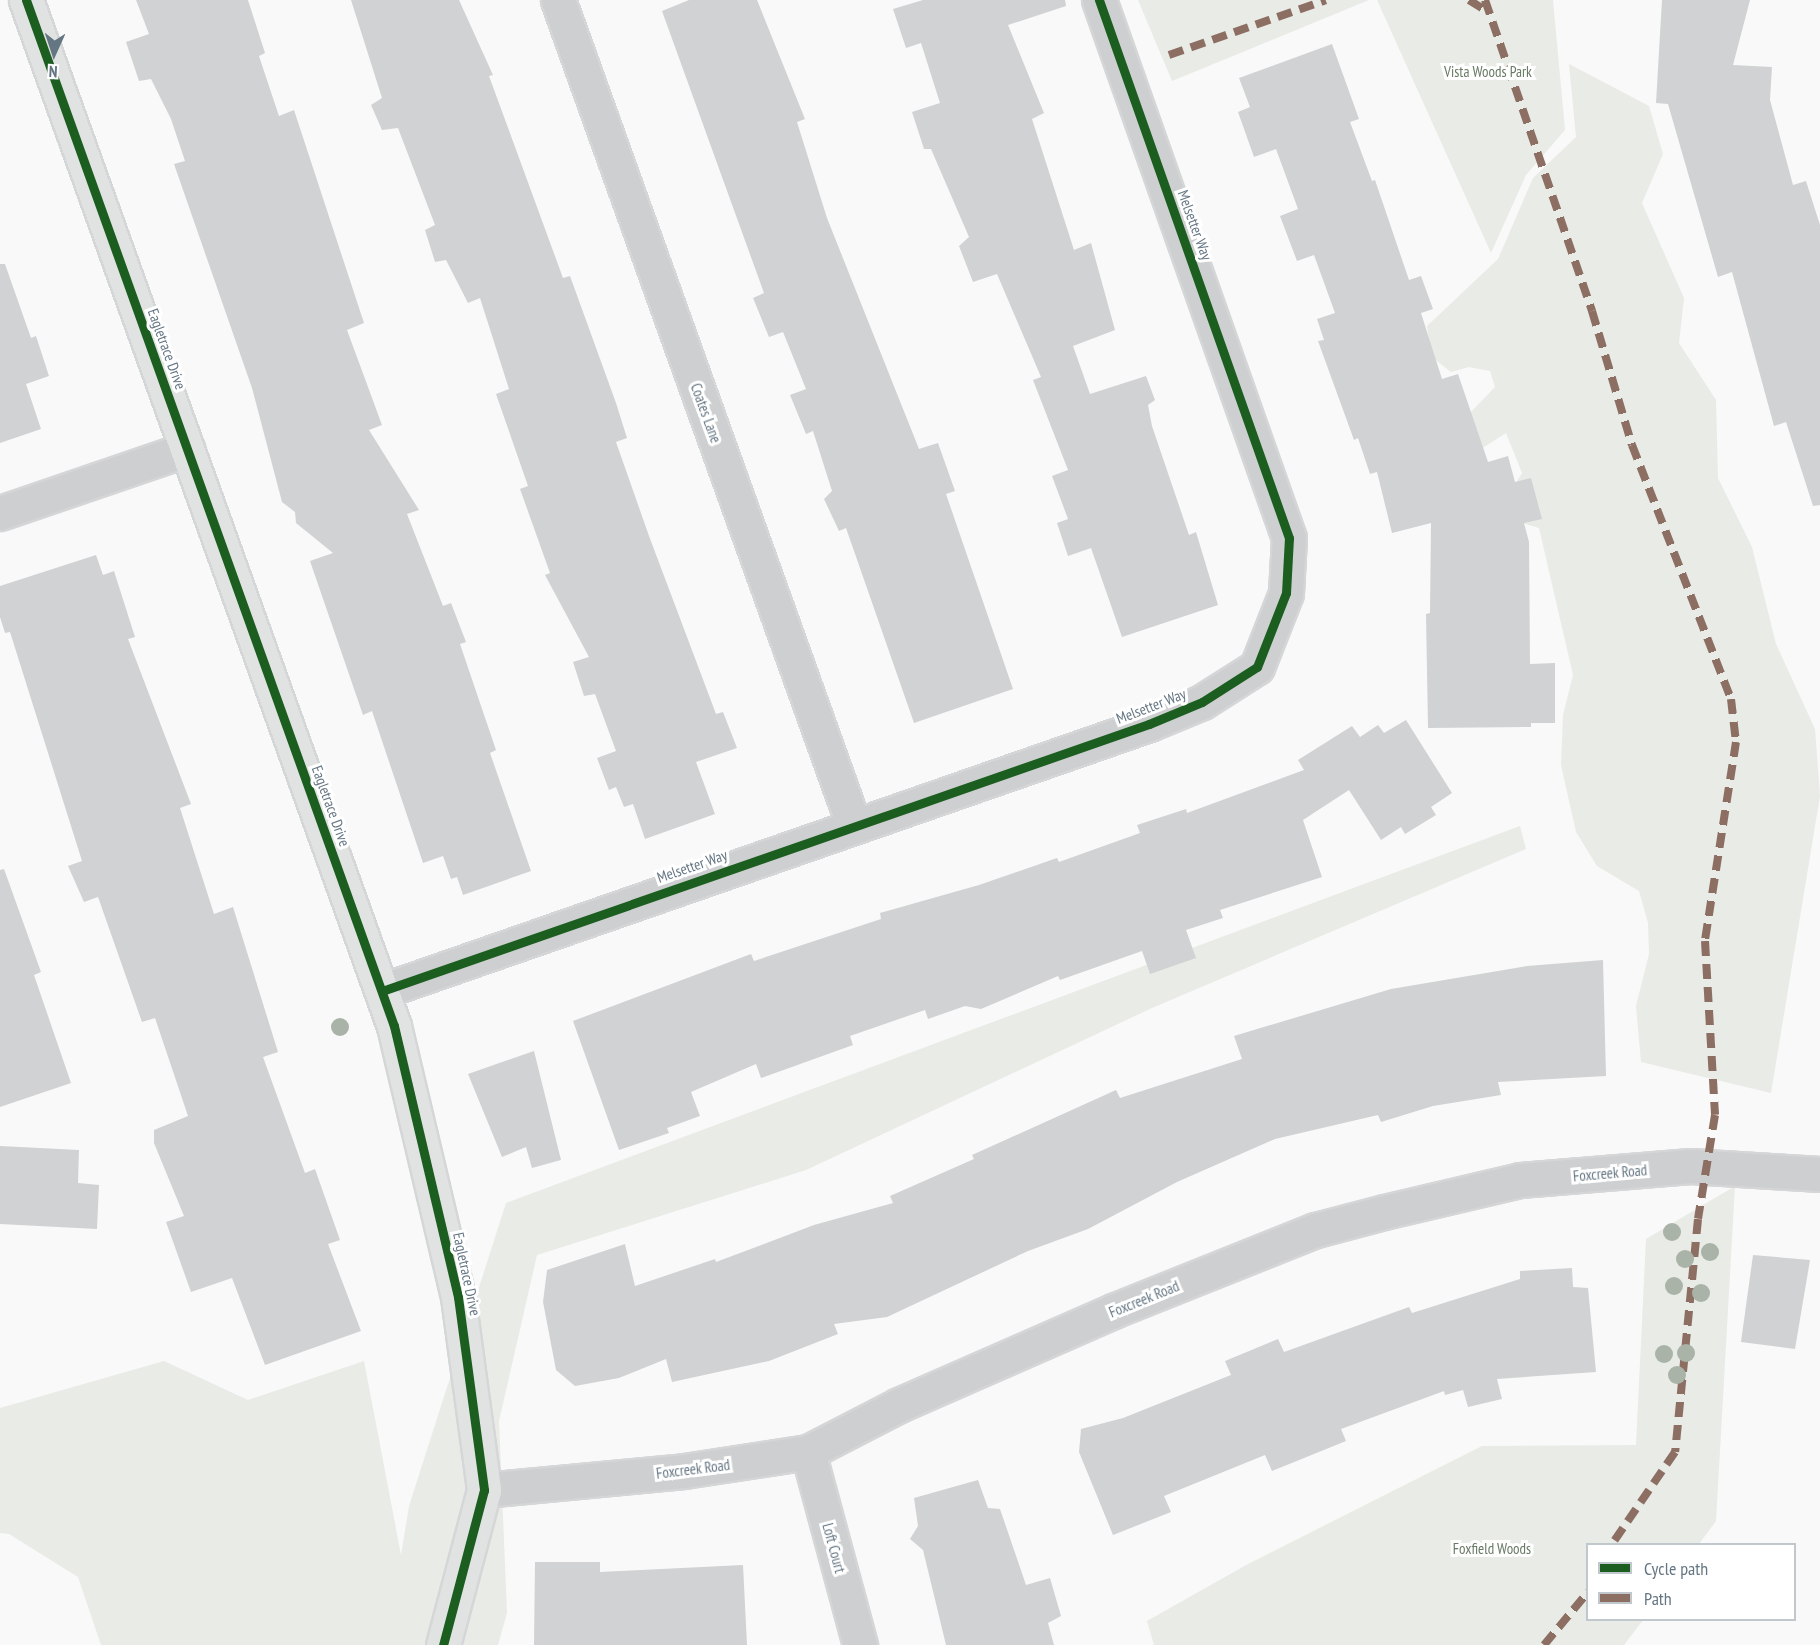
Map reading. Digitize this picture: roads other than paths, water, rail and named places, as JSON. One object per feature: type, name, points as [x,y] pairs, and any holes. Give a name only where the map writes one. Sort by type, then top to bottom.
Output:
[{"type":"street","name":"Eagletrace Drive","points":[[26,0],[394,1026],[458,1297],[484,1490],[442,1645]]},
{"type":"street","name":"Coates Lane","points":[[558,0],[854,826]]},
{"type":"street","name":"Melsetter Way","points":[[382,991],[1202,702],[1257,667],[1283,602],[1289,538],[1099,0]]},
{"type":"street","points":[[0,513],[187,449]]},
{"type":"street","name":"Foxcreek Road","points":[[484,1490],[684,1472],[808,1452],[898,1405],[1113,1311],[1328,1227],[1520,1180],[1690,1166],[1820,1174]]},
{"type":"street","name":"Loft Court","points":[[808,1452],[860,1645]]},
{"type":"park label","name":"Vista Woods Park","points":[[1488,72]]},
{"type":"park label","name":"Foxfield Woods","points":[[1492,1549]]}]
